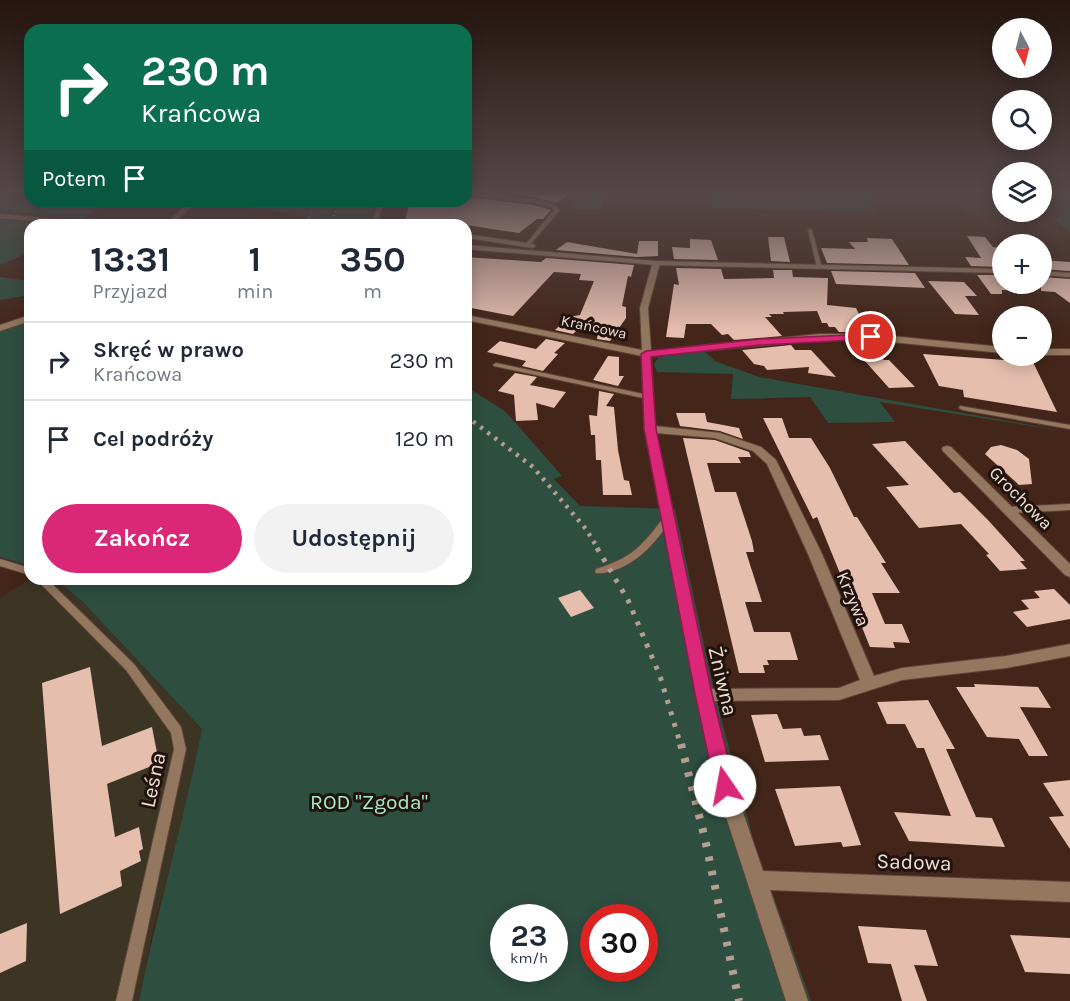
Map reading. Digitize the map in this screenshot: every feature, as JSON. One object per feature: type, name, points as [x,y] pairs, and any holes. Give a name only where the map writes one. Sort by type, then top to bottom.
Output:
[{"type":"street","points":[[478,238],[593,257]]},
{"type":"street","points":[[528,245],[535,238]]},
{"type":"street","points":[[472,247],[656,263],[992,271]]},
{"type":"street","name":"Żniwna","points":[[656,263],[644,308],[650,429],[725,786],[796,1001]]},
{"type":"street","points":[[1052,274],[1070,275]]},
{"type":"street","name":"Krańcowa","points":[[472,318],[646,354],[819,337],[871,337],[992,349]]},
{"type":"street","points":[[0,328],[24,320]]},
{"type":"street","points":[[1052,352],[1070,352]]},
{"type":"street","name":"Krzywa","points":[[650,429],[716,435],[757,450],[772,462],[815,554],[869,683]]},
{"type":"street","name":"Grochowa","points":[[947,449],[1070,572]]},
{"type":"street","points":[[706,696],[839,694],[902,674],[1006,662],[1070,650]]},
{"type":"street","name":"Sadowa","points":[[756,880],[1070,892]]},
{"type":"lane","points":[[812,238],[820,267]]},
{"type":"lane","points":[[515,251],[523,251],[528,245]]},
{"type":"lane","points":[[496,365],[648,397]]},
{"type":"lane","points":[[963,408],[1070,427]]},
{"type":"lane","points":[[1008,510],[1070,507]]},
{"type":"lane","points":[[600,571],[622,565],[637,556],[668,519]]},
{"type":"lane","points":[[0,562],[24,570]]},
{"type":"lane","name":"Leśna","points":[[47,585],[130,667],[177,731],[180,749],[124,1001]]},
{"type":"shaded area","points":[[24,583],[24,585],[63,585],[83,602],[202,729],[190,792],[153,929],[139,1001],[0,1001],[0,598]]},
{"type":"green space","points":[[0,238],[24,238],[24,255],[0,265]]},
{"type":"green space","points":[[0,277],[24,280],[24,296],[0,300]]},
{"type":"green space","points":[[24,323],[24,564],[0,557],[0,332]]},
{"type":"green space","points":[[703,350],[715,361],[759,377],[1070,432],[880,402],[895,422],[828,423],[810,397],[731,399],[733,374],[657,372],[654,364],[659,357]]},
{"type":"green space","name":"ROD \"Zgoda\"","points":[[472,390],[506,412],[562,476],[554,479],[580,506],[675,509],[714,691],[754,842],[811,1001],[139,1001],[202,729],[83,602],[63,585],[472,585]]},
{"type":"building","points":[[768,238],[784,238],[790,262],[771,261]]},
{"type":"building","points":[[867,238],[892,239],[909,265],[827,263],[821,248],[855,249],[849,242],[868,242]]},
{"type":"building","points":[[968,238],[986,238],[992,246],[992,267],[971,266],[965,257],[981,258]]},
{"type":"building","points":[[690,239],[711,240],[718,260],[674,259],[672,247],[690,248]]},
{"type":"building","points":[[639,241],[658,241],[658,256],[637,257],[556,250],[567,242],[637,254]]},
{"type":"building","points":[[472,257],[541,262],[546,258],[634,265],[631,277],[628,276],[622,306],[626,307],[626,318],[610,341],[597,339],[599,325],[592,333],[577,330],[573,334],[555,330],[569,317],[580,315],[594,281],[579,280],[581,274],[554,272],[513,316],[472,308]]},
{"type":"building","points":[[1052,261],[1070,262],[1070,271],[1052,270]]},
{"type":"building","points":[[676,268],[721,269],[724,279],[774,278],[773,270],[792,270],[793,277],[828,278],[827,305],[856,308],[866,328],[855,328],[858,332],[839,332],[835,327],[822,323],[817,311],[783,312],[784,314],[769,314],[772,317],[765,317],[782,336],[734,340],[728,334],[722,335],[711,324],[686,324],[684,338],[666,337],[674,284],[679,285]]},
{"type":"building","points":[[831,271],[915,273],[925,288],[836,284]]},
{"type":"building","points":[[977,275],[992,275],[991,294]]},
{"type":"building","points":[[1052,278],[1070,279],[1070,303],[1052,292]]},
{"type":"building","points":[[928,281],[964,282],[977,296],[965,296],[979,315],[955,314]]},
{"type":"building","points":[[546,339],[565,343],[554,353],[558,354],[543,371],[522,366],[526,361],[487,352],[500,341],[536,349]]},
{"type":"building","points":[[848,342],[868,342],[884,360],[889,360],[915,387],[889,388]]},
{"type":"building","points":[[791,345],[795,350],[811,350],[836,377],[808,373],[809,367],[767,370],[764,366],[754,364],[742,350]]},
{"type":"building","points":[[923,354],[992,359],[992,366],[1035,366],[1057,412],[964,397],[963,390],[939,386]]},
{"type":"building","points":[[608,356],[619,357],[619,376],[624,376],[618,386],[593,380]]},
{"type":"building","points":[[515,373],[537,377],[530,385],[566,392],[554,408],[536,403],[538,420],[516,421],[514,395],[498,391]]},
{"type":"building","points":[[599,391],[614,394],[606,406],[614,407],[618,450],[624,480],[629,481],[632,495],[603,495],[601,460],[596,460],[595,435],[591,435],[589,415],[597,416]]},
{"type":"building","points":[[676,413],[705,413],[707,422],[739,428],[743,439],[720,431],[680,426]]},
{"type":"building","points":[[763,418],[782,418],[789,438],[811,438],[830,468],[854,517],[857,517],[886,563],[881,563],[900,593],[872,593],[885,624],[902,624],[910,643],[893,642],[895,648],[870,647],[817,517],[813,519]]},
{"type":"building","points":[[683,438],[715,440],[749,452],[751,457],[738,457],[741,463],[707,463],[715,492],[736,492],[752,541],[754,552],[746,552],[762,602],[745,602],[754,632],[790,632],[798,660],[767,660],[769,665],[763,665],[765,673],[739,673]]},
{"type":"building","points":[[905,441],[954,493],[960,492],[988,520],[1025,561],[1020,561],[1027,569],[1000,571],[986,555],[989,554],[961,524],[919,528],[886,487],[909,485],[872,444]]},
{"type":"building","points":[[1001,445],[1017,450],[1029,459],[1032,484],[1019,485],[985,454],[991,447]]},
{"type":"building","points":[[1054,589],[1070,605],[1070,619],[1027,627],[1013,612],[1029,609],[1021,600],[1040,598],[1034,591]]},
{"type":"building","points":[[580,590],[594,608],[571,617],[558,598]]},
{"type":"building","points":[[90,667],[102,746],[152,727],[159,763],[107,784],[115,837],[139,827],[143,849],[139,851],[141,861],[120,871],[122,886],[60,914],[42,683]]},
{"type":"building","points":[[974,684],[1038,687],[1051,708],[1020,707],[1048,756],[1029,756],[1019,739],[987,737],[956,687],[975,687]]},
{"type":"building","points":[[928,700],[955,749],[946,749],[976,817],[992,818],[1005,847],[909,841],[894,812],[951,816],[924,748],[917,748],[905,724],[887,724],[877,702]]},
{"type":"building","points":[[777,714],[783,729],[801,728],[804,736],[820,735],[829,760],[765,762],[751,715]]},
{"type":"building","points":[[1070,780],[1070,849],[1049,817],[1064,816],[1043,783]]},
{"type":"building","points":[[840,786],[861,845],[843,847],[841,842],[795,846],[775,789]]},
{"type":"building","points":[[27,923],[26,961],[0,973],[0,934]]},
{"type":"building","points":[[858,926],[926,930],[938,966],[914,965],[927,1001],[902,1001],[891,964],[868,963]]},
{"type":"building","points":[[1010,935],[1070,938],[1070,974],[1025,972]]},
{"type":"railway","points":[[472,421],[533,467],[586,529],[598,549]]},
{"type":"railway","points":[[597,548],[628,600],[660,676],[681,746]]},
{"type":"railway","points":[[681,744],[705,839],[739,1001]]},
{"type":"route","points":[[725,786],[650,429],[646,354],[819,337],[871,337]]}]
